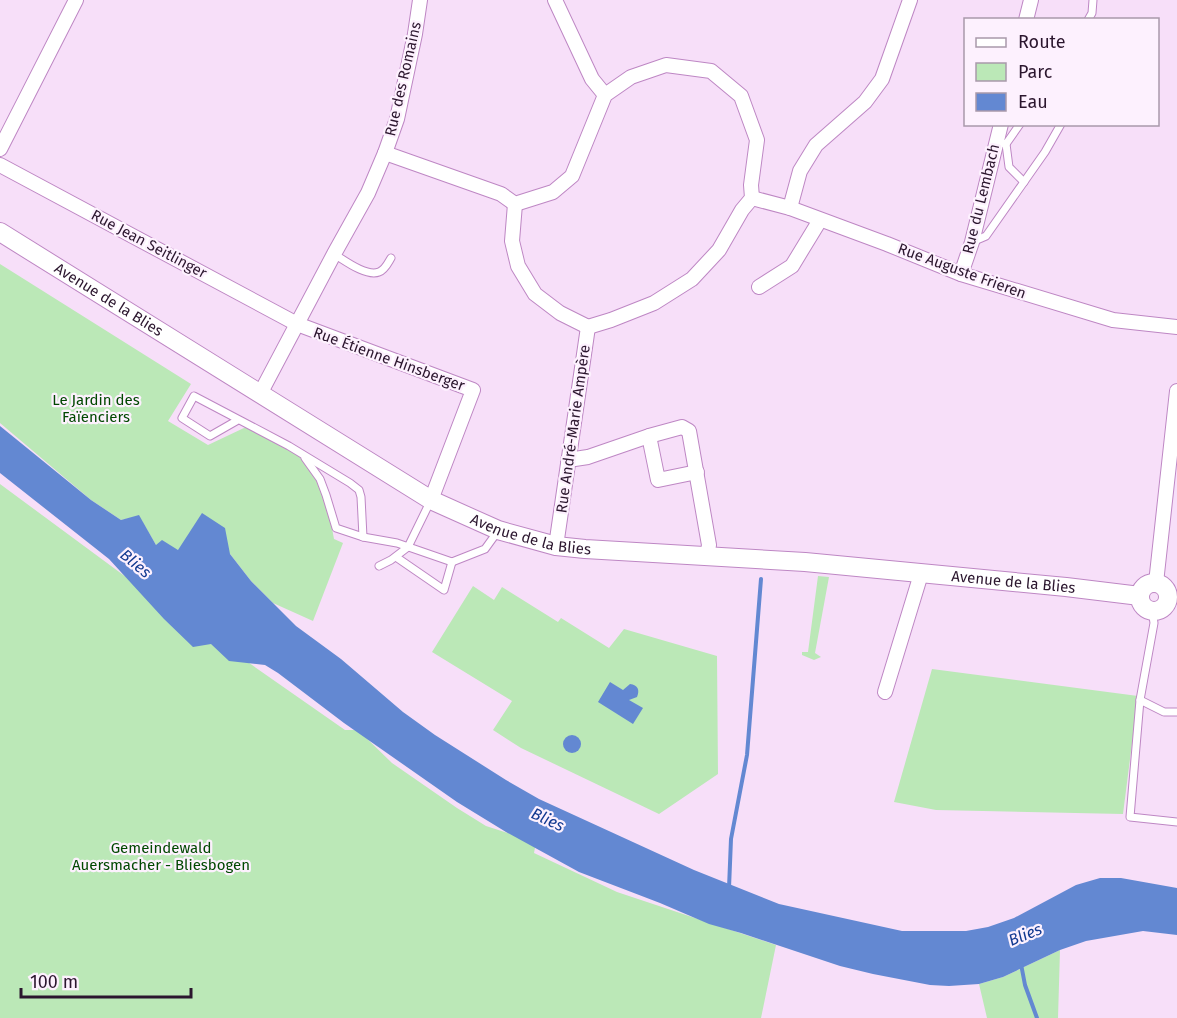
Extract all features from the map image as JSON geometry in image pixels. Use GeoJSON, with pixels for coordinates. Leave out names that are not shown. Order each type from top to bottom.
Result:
{"type":"FeatureCollection","features":[{"type":"Feature","properties":{"kind":"main road","name":"Avenue de la Blies"},"geometry":{"type":"LineString","coordinates":[[0,232],[431,500],[498,530],[556,546],[585,549],[805,562],[1066,586],[1140,596]]}},
{"type":"Feature","properties":{"kind":"main road"},"geometry":{"type":"LineString","coordinates":[[1147,585],[1167,594],[1167,602],[1161,608],[1152,610],[1142,604],[1140,596],[1147,585]]}},
{"type":"Feature","properties":{"kind":"street"},"geometry":{"type":"LineString","coordinates":[[0,149],[76,0]]}},
{"type":"Feature","properties":{"kind":"street","name":"Rue des Romains"},"geometry":{"type":"LineString","coordinates":[[260,394],[368,193],[385,153],[397,119],[420,0]]}},
{"type":"Feature","properties":{"kind":"street"},"geometry":{"type":"LineString","coordinates":[[555,0],[592,79],[605,94]]}},
{"type":"Feature","properties":{"kind":"street"},"geometry":{"type":"LineString","coordinates":[[790,208],[800,171],[816,145],[865,102],[882,79],[910,0]]}},
{"type":"Feature","properties":{"kind":"street"},"geometry":{"type":"LineString","coordinates":[[1026,18],[1031,0]]}},
{"type":"Feature","properties":{"kind":"street"},"geometry":{"type":"LineString","coordinates":[[385,153],[501,194],[515,204],[553,192],[572,176],[605,94],[631,77],[666,65],[711,71],[741,96],[757,140],[751,185],[752,198],[742,210],[720,250],[692,279],[654,303],[588,327]]}},
{"type":"Feature","properties":{"kind":"street","name":"Rue du Lembach"},"geometry":{"type":"LineString","coordinates":[[961,274],[1001,142],[1001,126]]}},
{"type":"Feature","properties":{"kind":"street","name":"Rue Jean Seitlinger"},"geometry":{"type":"LineString","coordinates":[[0,165],[297,324]]}},
{"type":"Feature","properties":{"kind":"street","name":"Rue Auguste Frieren"},"geometry":{"type":"LineString","coordinates":[[752,198],[790,208],[961,274],[1113,320],[1177,327]]}},
{"type":"Feature","properties":{"kind":"street","name":"Rue André-Marie Ampère"},"geometry":{"type":"LineString","coordinates":[[515,204],[512,241],[518,266],[536,294],[560,313],[588,327],[556,546]]}},
{"type":"Feature","properties":{"kind":"street"},"geometry":{"type":"LineString","coordinates":[[759,287],[792,266],[820,220]]}},
{"type":"Feature","properties":{"kind":"street","name":"Rue Étienne Hinsberger"},"geometry":{"type":"LineString","coordinates":[[297,324],[473,390],[431,500]]}},
{"type":"Feature","properties":{"kind":"street"},"geometry":{"type":"LineString","coordinates":[[1167,594],[1177,391]]}},
{"type":"Feature","properties":{"kind":"street"},"geometry":{"type":"LineString","coordinates":[[568,460],[588,457],[682,427],[689,431],[708,545],[707,555]]}},
{"type":"Feature","properties":{"kind":"street"},"geometry":{"type":"LineString","coordinates":[[649,436],[658,480],[697,472]]}},
{"type":"Feature","properties":{"kind":"street"},"geometry":{"type":"LineString","coordinates":[[885,692],[921,574]]}},
{"type":"Feature","properties":{"kind":"lane"},"geometry":{"type":"LineString","coordinates":[[1089,18],[1093,0]]}},
{"type":"Feature","properties":{"kind":"lane"},"geometry":{"type":"LineString","coordinates":[[1018,126],[1001,142],[1009,167],[1024,182]]}},
{"type":"Feature","properties":{"kind":"lane"},"geometry":{"type":"LineString","coordinates":[[972,242],[986,236],[1045,152],[1060,126]]}},
{"type":"Feature","properties":{"kind":"lane"},"geometry":{"type":"LineString","coordinates":[[334,254],[361,270],[371,273],[379,273],[391,258]]}},
{"type":"Feature","properties":{"kind":"lane"},"geometry":{"type":"LineString","coordinates":[[238,420],[210,436],[182,418],[194,396],[289,446],[358,490],[361,496],[363,537]]}},
{"type":"Feature","properties":{"kind":"lane"},"geometry":{"type":"LineString","coordinates":[[302,454],[320,479],[336,528],[363,537],[408,547],[452,562],[485,549],[498,530]]}},
{"type":"Feature","properties":{"kind":"lane"},"geometry":{"type":"LineString","coordinates":[[379,566],[408,547],[431,500]]}},
{"type":"Feature","properties":{"kind":"lane"},"geometry":{"type":"LineString","coordinates":[[396,557],[444,590],[452,562]]}},
{"type":"Feature","properties":{"kind":"lane"},"geometry":{"type":"LineString","coordinates":[[1152,610],[1154,623],[1140,700],[1130,817],[1177,822]]}},
{"type":"Feature","properties":{"kind":"lane"},"geometry":{"type":"LineString","coordinates":[[1140,700],[1164,712],[1177,712]]}},
{"type":"Feature","properties":{"kind":"green space","name":"Le Jardin des Faïenciers"},"geometry":{"type":"Polygon","coordinates":[[[0,264],[191,384],[168,421],[208,445],[246,427],[299,456],[318,481],[334,539],[343,543],[313,621],[273,603],[251,581],[230,554],[178,550],[156,545],[139,516],[121,520],[91,500],[0,423],[0,264]]]}},
{"type":"Feature","properties":{"kind":"green space","name":"Gemeindewald Auersmacher - Bliesbogen"},"geometry":{"type":"Polygon","coordinates":[[[0,484],[126,577],[345,730],[358,730],[392,763],[486,826],[536,842],[534,853],[617,892],[776,945],[761,1018],[0,1018],[0,484]]]}},
{"type":"Feature","properties":{"kind":"green space"},"geometry":{"type":"Polygon","coordinates":[[[818,576],[829,577],[815,653],[821,657],[814,660],[802,655],[802,652],[808,652],[818,576]]]}},
{"type":"Feature","properties":{"kind":"green space"},"geometry":{"type":"Polygon","coordinates":[[[473,586],[494,600],[502,587],[558,622],[561,618],[609,648],[624,629],[717,656],[718,774],[659,814],[521,748],[493,730],[512,701],[432,652],[473,586]]]}},
{"type":"Feature","properties":{"kind":"green space"},"geometry":{"type":"Polygon","coordinates":[[[932,669],[1138,696],[1123,814],[936,810],[894,802],[932,669]]]}},
{"type":"Feature","properties":{"kind":"green space"},"geometry":{"type":"Polygon","coordinates":[[[1060,950],[1058,1018],[987,1018],[979,984],[1003,977],[1060,950]]]}},
{"type":"Feature","properties":{"kind":"water","name":"Blies"},"geometry":{"type":"Polygon","coordinates":[[[0,426],[91,500],[121,520],[139,515],[156,545],[162,540],[178,550],[202,513],[225,528],[230,554],[251,581],[296,626],[341,659],[403,712],[435,735],[539,799],[694,870],[779,904],[902,931],[966,931],[988,927],[1014,918],[1076,885],[1100,878],[1121,878],[1177,888],[1177,935],[1143,931],[1086,941],[1060,950],[1003,977],[979,984],[930,985],[840,966],[709,924],[579,872],[457,802],[265,665],[229,661],[211,644],[193,647],[109,559],[0,473],[0,426]]]}},
{"type":"Feature","properties":{"kind":"water"},"geometry":{"type":"Polygon","coordinates":[[[610,682],[623,690],[630,684],[638,688],[637,697],[629,700],[643,708],[633,724],[598,702],[610,682]]]}},
{"type":"Feature","properties":{"kind":"water"},"geometry":{"type":"Polygon","coordinates":[[[568,735],[576,735],[581,740],[579,751],[568,753],[563,748],[563,740],[568,735]]]}},
{"type":"Feature","properties":{"kind":"waterway"},"geometry":{"type":"LineString","coordinates":[[729,888],[731,839],[747,755],[761,579]]}},
{"type":"Feature","properties":{"kind":"waterway"},"geometry":{"type":"LineString","coordinates":[[1021,964],[1025,985],[1037,1018]]}}]}
